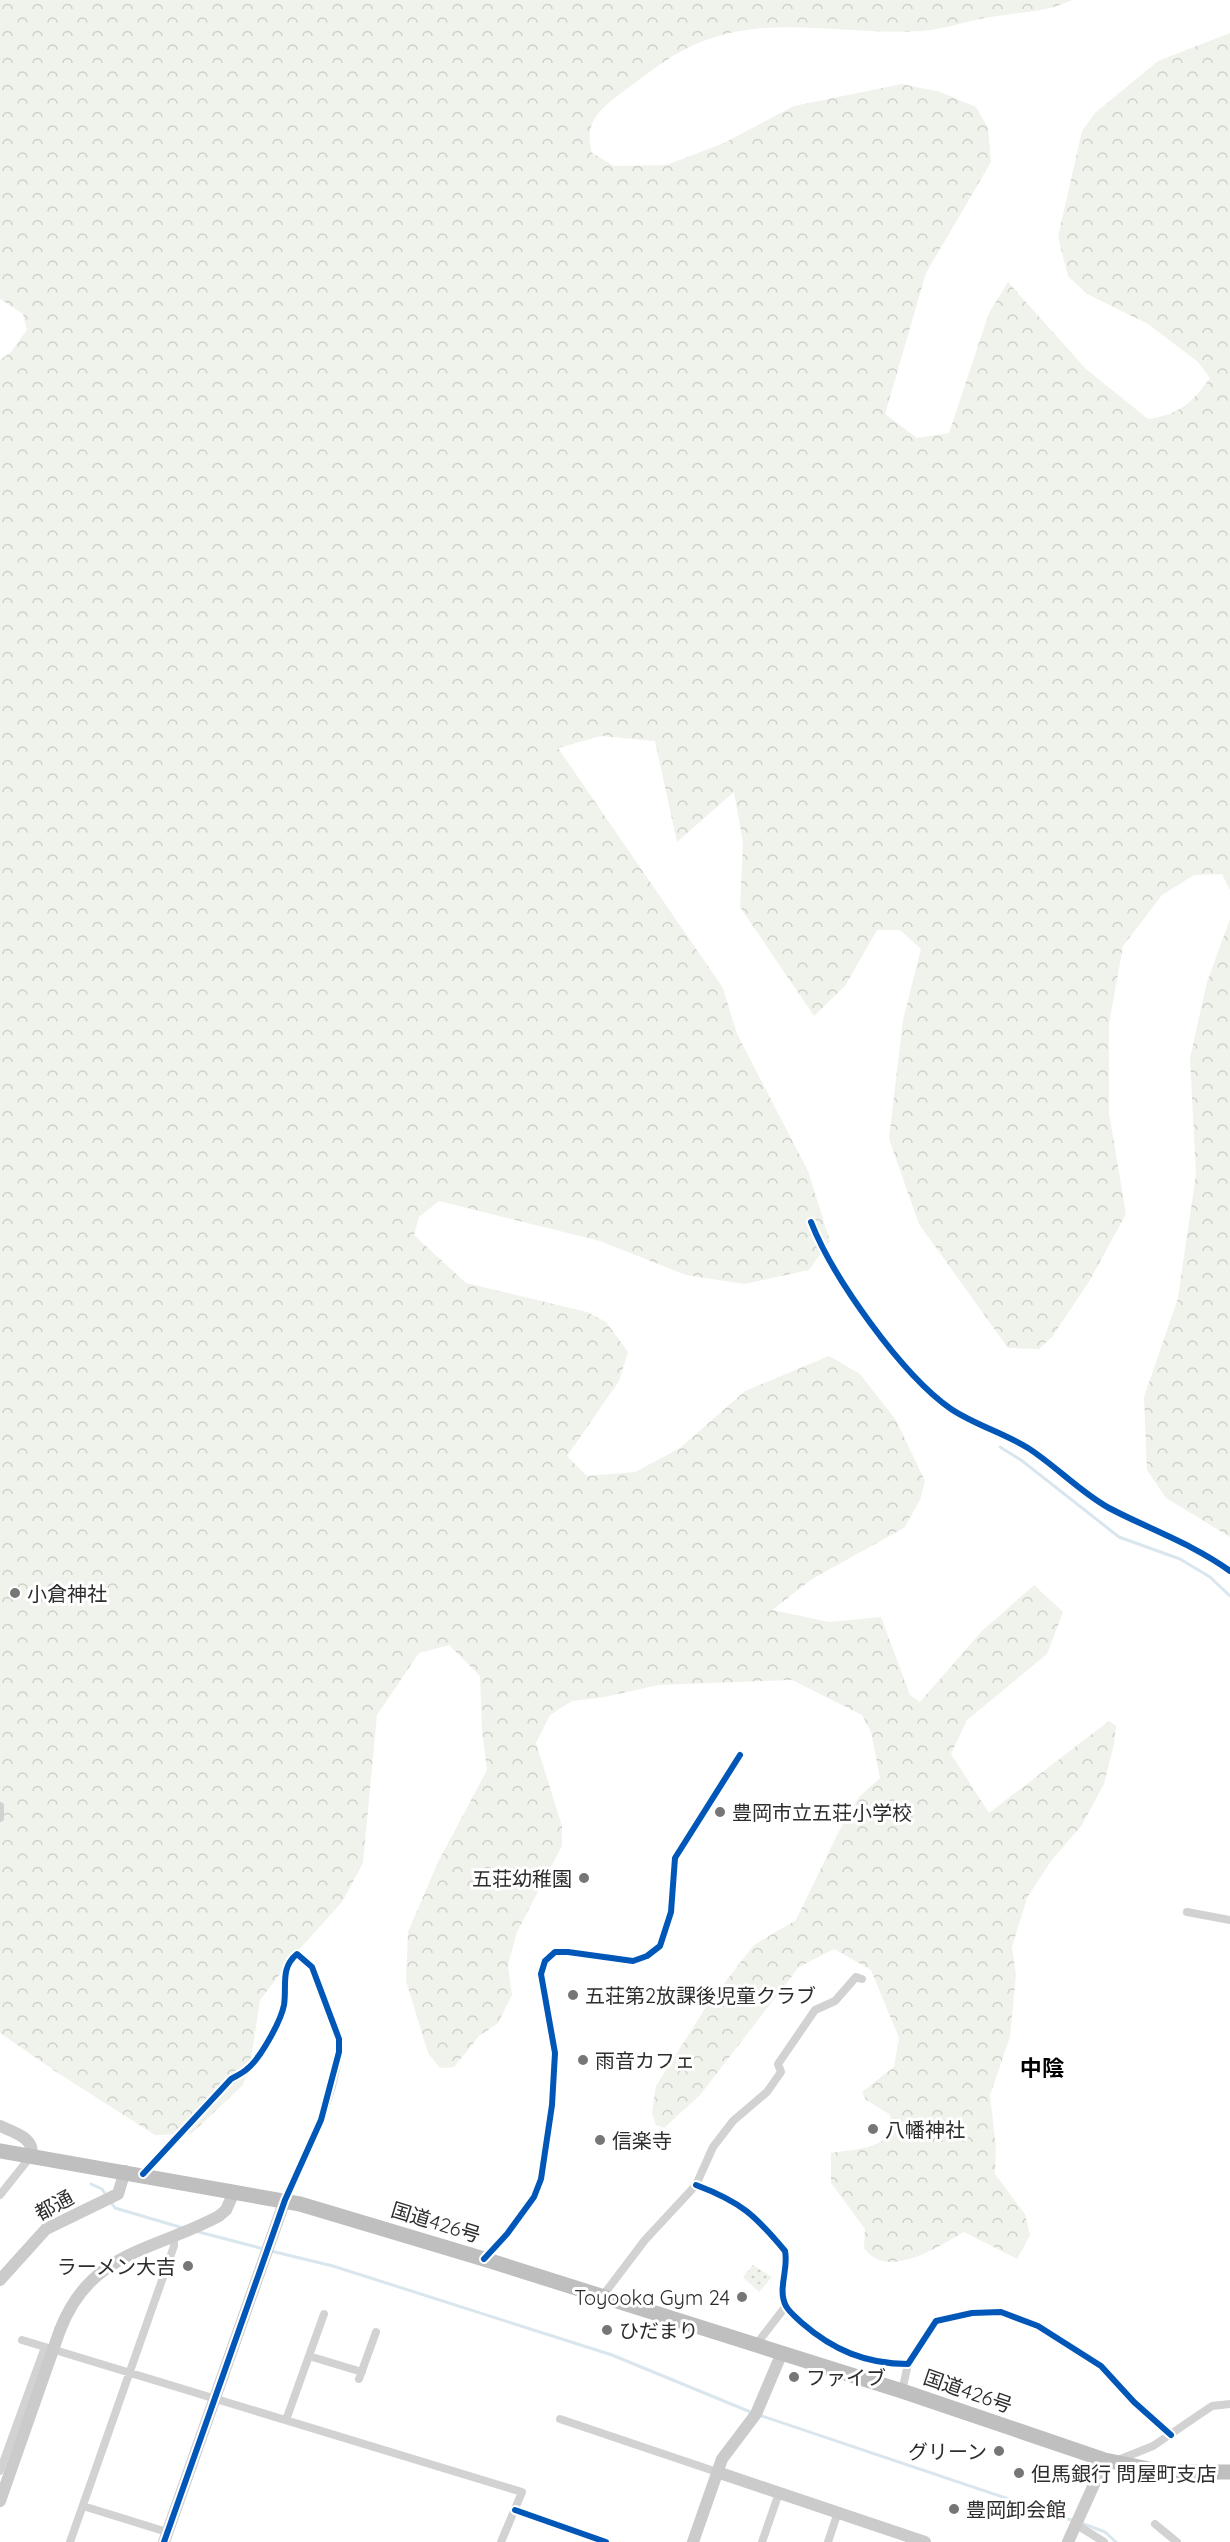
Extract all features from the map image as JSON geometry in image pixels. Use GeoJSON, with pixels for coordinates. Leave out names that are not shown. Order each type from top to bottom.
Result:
{"type":"FeatureCollection","features":[{"type":"Feature","properties":{"kind":"highway","name":"国道426号"},"geometry":{"type":"LineString","coordinates":[[0,2151],[285,2200],[484,2259],[601,2298],[902,2391],[1109,2461],[1164,2472],[1230,2472]]}},
{"type":"Feature","properties":{"kind":"street"},"geometry":{"type":"LineString","coordinates":[[811,1221],[839,1275],[894,1353],[924,1388],[953,1411],[1028,1448],[1108,1507],[1185,1544],[1230,1571]]}},
{"type":"Feature","properties":{"kind":"street"},"geometry":{"type":"LineString","coordinates":[[484,2259],[507,2234],[534,2197],[541,2179],[552,2105],[555,2053],[541,1974],[546,1961],[555,1952],[568,1952],[633,1961],[647,1956],[660,1946],[668,1930],[675,1858],[740,1755]]}},
{"type":"Feature","properties":{"kind":"street"},"geometry":{"type":"LineString","coordinates":[[0,1806],[0,1818]]}},
{"type":"Feature","properties":{"kind":"street"},"geometry":{"type":"LineString","coordinates":[[1186,1912],[1230,1920]]}},
{"type":"Feature","properties":{"kind":"street"},"geometry":{"type":"LineString","coordinates":[[82,2506],[165,2537],[285,2200],[321,2120],[339,2052],[339,2039],[312,1967],[297,1954],[285,1970],[284,2002],[278,2021],[258,2055],[248,2069],[231,2079],[143,2174]]}},
{"type":"Feature","properties":{"kind":"street"},"geometry":{"type":"LineString","coordinates":[[601,2298],[645,2240],[696,2185],[713,2147],[733,2121],[767,2092],[781,2072],[778,2064],[806,2020],[816,2010],[835,2001],[856,1977],[862,1979]]}},
{"type":"Feature","properties":{"kind":"street"},"geometry":{"type":"LineString","coordinates":[[0,2126],[29,2142],[32,2148],[31,2156],[0,2195]]}},
{"type":"Feature","properties":{"kind":"street","name":"都通"},"geometry":{"type":"LineString","coordinates":[[0,2280],[46,2229],[109,2199],[121,2190],[125,2171]]}},
{"type":"Feature","properties":{"kind":"street"},"geometry":{"type":"LineString","coordinates":[[696,2185],[722,2195],[755,2216],[785,2251],[783,2291],[786,2306],[818,2337],[841,2351],[908,2364]]}},
{"type":"Feature","properties":{"kind":"street"},"geometry":{"type":"LineString","coordinates":[[0,2501],[60,2330],[76,2300],[106,2268],[132,2252],[224,2213],[234,2192]]}},
{"type":"Feature","properties":{"kind":"street"},"geometry":{"type":"LineString","coordinates":[[70,2542],[175,2244],[175,2234]]}},
{"type":"Feature","properties":{"kind":"street"},"geometry":{"type":"LineString","coordinates":[[754,2346],[786,2306]]}},
{"type":"Feature","properties":{"kind":"street"},"geometry":{"type":"LineString","coordinates":[[902,2391],[908,2364],[936,2321],[963,2314],[1001,2312],[1038,2326],[1101,2366],[1134,2402],[1171,2435]]}},
{"type":"Feature","properties":{"kind":"street"},"geometry":{"type":"LineString","coordinates":[[286,2420],[324,2314]]}},
{"type":"Feature","properties":{"kind":"street"},"geometry":{"type":"LineString","coordinates":[[309,2356],[360,2376],[376,2332]]}},
{"type":"Feature","properties":{"kind":"street"},"geometry":{"type":"LineString","coordinates":[[22,2340],[522,2492],[501,2542]]}},
{"type":"Feature","properties":{"kind":"street"},"geometry":{"type":"LineString","coordinates":[[0,2471],[45,2347]]}},
{"type":"Feature","properties":{"kind":"street"},"geometry":{"type":"LineString","coordinates":[[693,2542],[726,2451],[756,2414],[782,2355]]}},
{"type":"Feature","properties":{"kind":"street"},"geometry":{"type":"LineString","coordinates":[[1068,2542],[1109,2461],[1146,2450],[1207,2409],[1230,2404]]}},
{"type":"Feature","properties":{"kind":"street"},"geometry":{"type":"LineString","coordinates":[[560,2419],[838,2512],[895,2537],[925,2542]]}},
{"type":"Feature","properties":{"kind":"street"},"geometry":{"type":"LineString","coordinates":[[762,2542],[779,2493]]}},
{"type":"Feature","properties":{"kind":"street"},"geometry":{"type":"LineString","coordinates":[[515,2510],[606,2542]]}},
{"type":"Feature","properties":{"kind":"street"},"geometry":{"type":"LineString","coordinates":[[828,2542],[838,2512]]}},
{"type":"Feature","properties":{"kind":"street"},"geometry":{"type":"LineString","coordinates":[[1155,2524],[1177,2542]]}},
{"type":"Feature","properties":{"kind":"street"},"geometry":{"type":"LineString","coordinates":[[1077,2525],[1104,2542]]}},
{"type":"Feature","properties":{"kind":"green space"},"geometry":{"type":"Polygon","coordinates":[[[0,0],[1072,0],[1044,9],[988,17],[921,31],[788,27],[735,32],[697,44],[664,62],[601,110],[592,125],[590,142],[592,153],[614,166],[666,165],[722,144],[794,106],[902,84],[940,92],[976,107],[988,128],[991,162],[926,273],[885,414],[917,438],[949,433],[989,313],[1008,282],[1086,369],[1148,419],[1168,414],[1184,406],[1210,378],[1198,362],[1148,324],[1087,294],[1068,276],[1058,237],[1082,131],[1095,113],[1158,61],[1230,33],[1230,890],[1222,874],[1194,875],[1162,895],[1123,946],[1109,1024],[1109,1113],[1126,1214],[1090,1280],[1052,1337],[1039,1349],[1008,1348],[919,1224],[889,1139],[903,1020],[921,949],[900,930],[877,930],[845,986],[814,1016],[740,907],[743,843],[734,792],[677,842],[655,741],[601,736],[558,748],[723,988],[737,1034],[808,1171],[830,1241],[809,1270],[745,1284],[686,1275],[600,1241],[439,1201],[419,1217],[414,1235],[466,1283],[587,1312],[606,1322],[628,1352],[619,1381],[567,1456],[587,1476],[635,1472],[680,1448],[745,1391],[829,1356],[860,1374],[896,1420],[925,1481],[920,1500],[904,1528],[812,1579],[772,1610],[829,1622],[881,1617],[910,1695],[920,1702],[982,1631],[1034,1585],[1063,1612],[1047,1654],[967,1720],[951,1754],[989,1813],[1109,1721],[1116,1726],[1104,1784],[1082,1825],[1051,1861],[1027,1898],[1012,1947],[1016,1975],[1010,2037],[990,2095],[996,2148],[995,2174],[1025,2214],[1030,2235],[1017,2259],[964,2232],[927,2252],[899,2261],[886,2262],[874,2257],[864,2248],[865,2229],[831,2183],[831,2153],[875,2145],[889,2136],[894,2129],[889,2114],[866,2100],[862,2092],[894,2067],[899,2038],[871,1970],[834,1949],[799,1967],[700,2095],[664,2128],[656,2125],[652,2113],[656,2086],[708,2004],[754,1945],[796,1920],[839,1831],[859,1797],[880,1778],[871,1732],[862,1715],[792,1680],[658,1685],[605,1697],[572,1701],[550,1715],[536,1743],[562,1826],[562,1846],[517,1932],[508,1965],[512,1995],[498,2023],[479,2036],[454,2067],[440,2068],[428,2053],[406,1981],[408,1932],[438,1862],[487,1770],[482,1731],[480,1676],[449,1645],[419,1653],[377,1715],[363,1863],[342,1902],[296,1953],[260,2000],[251,2059],[243,2085],[191,2134],[155,2135],[0,2033],[0,360],[11,352],[27,330],[23,314],[0,299],[0,0]]]}},
{"type":"Feature","properties":{"kind":"green space"},"geometry":{"type":"Polygon","coordinates":[[[1230,919],[1230,1537],[1166,1498],[1147,1470],[1144,1397],[1178,1298],[1196,1174],[1190,1058],[1207,982],[1230,919]]]}},
{"type":"Feature","properties":{"kind":"green space"},"geometry":{"type":"Polygon","coordinates":[[[753,2265],[772,2277],[759,2292],[743,2277],[753,2265]]]}},
{"type":"Feature","properties":{"kind":"waterway"},"geometry":{"type":"LineString","coordinates":[[1000,1447],[1021,1460],[1119,1537],[1180,1559],[1210,1577],[1230,1596]]}},
{"type":"Feature","properties":{"kind":"waterway"},"geometry":{"type":"LineString","coordinates":[[91,2184],[102,2189],[106,2195]]}},
{"type":"Feature","properties":{"kind":"waterway"},"geometry":{"type":"LineString","coordinates":[[110,2201],[115,2208],[183,2228]]}},
{"type":"Feature","properties":{"kind":"waterway"},"geometry":{"type":"LineString","coordinates":[[195,2231],[264,2249]]}},
{"type":"Feature","properties":{"kind":"waterway"},"geometry":{"type":"LineString","coordinates":[[271,2251],[333,2266],[612,2355],[753,2413]]}},
{"type":"Feature","properties":{"kind":"waterway"},"geometry":{"type":"LineString","coordinates":[[759,2415],[1074,2521]]}},
{"type":"Feature","properties":{"kind":"waterway"},"geometry":{"type":"LineString","coordinates":[[1081,2523],[1105,2532],[1116,2542]]}},
{"type":"Feature","properties":{"kind":"cycle path"},"geometry":{"type":"LineString","coordinates":[[811,1222],[821,1245],[852,1297],[891,1350],[932,1394],[960,1415],[1028,1448],[1109,1508],[1186,1545],[1230,1571]]}},
{"type":"Feature","properties":{"kind":"cycle path"},"geometry":{"type":"LineString","coordinates":[[484,2259],[507,2234],[534,2197],[541,2179],[552,2105],[555,2053],[541,1974],[545,1961],[555,1952],[633,1961],[647,1956],[660,1946],[671,1912],[675,1858],[740,1755]]}},
{"type":"Feature","properties":{"kind":"cycle path"},"geometry":{"type":"LineString","coordinates":[[143,2174],[231,2079],[245,2070],[258,2057],[279,2020],[284,2005],[286,1971],[297,1954],[312,1967],[339,2039],[339,2052],[321,2120],[285,2200],[164,2542]]}},
{"type":"Feature","properties":{"kind":"cycle path"},"geometry":{"type":"LineString","coordinates":[[696,2185],[725,2197],[746,2211],[785,2251],[783,2293],[786,2306],[814,2333],[838,2348],[864,2358],[908,2364],[936,2321],[972,2313],[1001,2312],[1038,2326],[1101,2366],[1134,2402],[1171,2435]]}},
{"type":"Feature","properties":{"kind":"cycle path"},"geometry":{"type":"LineString","coordinates":[[515,2510],[606,2542]]}},
{"type":"Feature","properties":{"kind":"place","name":"小倉神社"},"geometry":{"type":"Point","coordinates":[15,1593]}},
{"type":"Feature","properties":{"kind":"place","name":"豊岡市立五荘小学校"},"geometry":{"type":"Point","coordinates":[720,1812]}},
{"type":"Feature","properties":{"kind":"place","name":"五荘幼稚園"},"geometry":{"type":"Point","coordinates":[584,1878]}},
{"type":"Feature","properties":{"kind":"place","name":"五荘第2放課後児童クラブ"},"geometry":{"type":"Point","coordinates":[573,1995]}},
{"type":"Feature","properties":{"kind":"place","name":"雨音カフェ"},"geometry":{"type":"Point","coordinates":[583,2060]}},
{"type":"Feature","properties":{"kind":"place","name":"八幡神社"},"geometry":{"type":"Point","coordinates":[873,2129]}},
{"type":"Feature","properties":{"kind":"place","name":"信楽寺"},"geometry":{"type":"Point","coordinates":[600,2140]}},
{"type":"Feature","properties":{"kind":"place","name":"ラーメン大吉"},"geometry":{"type":"Point","coordinates":[188,2266]}},
{"type":"Feature","properties":{"kind":"place","name":"Toyooka Gym 24"},"geometry":{"type":"Point","coordinates":[742,2297]}},
{"type":"Feature","properties":{"kind":"place","name":"ひだまり"},"geometry":{"type":"Point","coordinates":[607,2330]}},
{"type":"Feature","properties":{"kind":"place","name":"ファイブ"},"geometry":{"type":"Point","coordinates":[794,2377]}},
{"type":"Feature","properties":{"kind":"place","name":"グリーン"},"geometry":{"type":"Point","coordinates":[999,2451]}},
{"type":"Feature","properties":{"kind":"place","name":"但馬銀行 問屋町支店"},"geometry":{"type":"Point","coordinates":[1019,2473]}},
{"type":"Feature","properties":{"kind":"place","name":"豊岡卸会館"},"geometry":{"type":"Point","coordinates":[954,2509]}},
{"type":"Feature","properties":{"kind":"district","name":"中陰"},"geometry":{"type":"Point","coordinates":[1042,2068]}}]}
